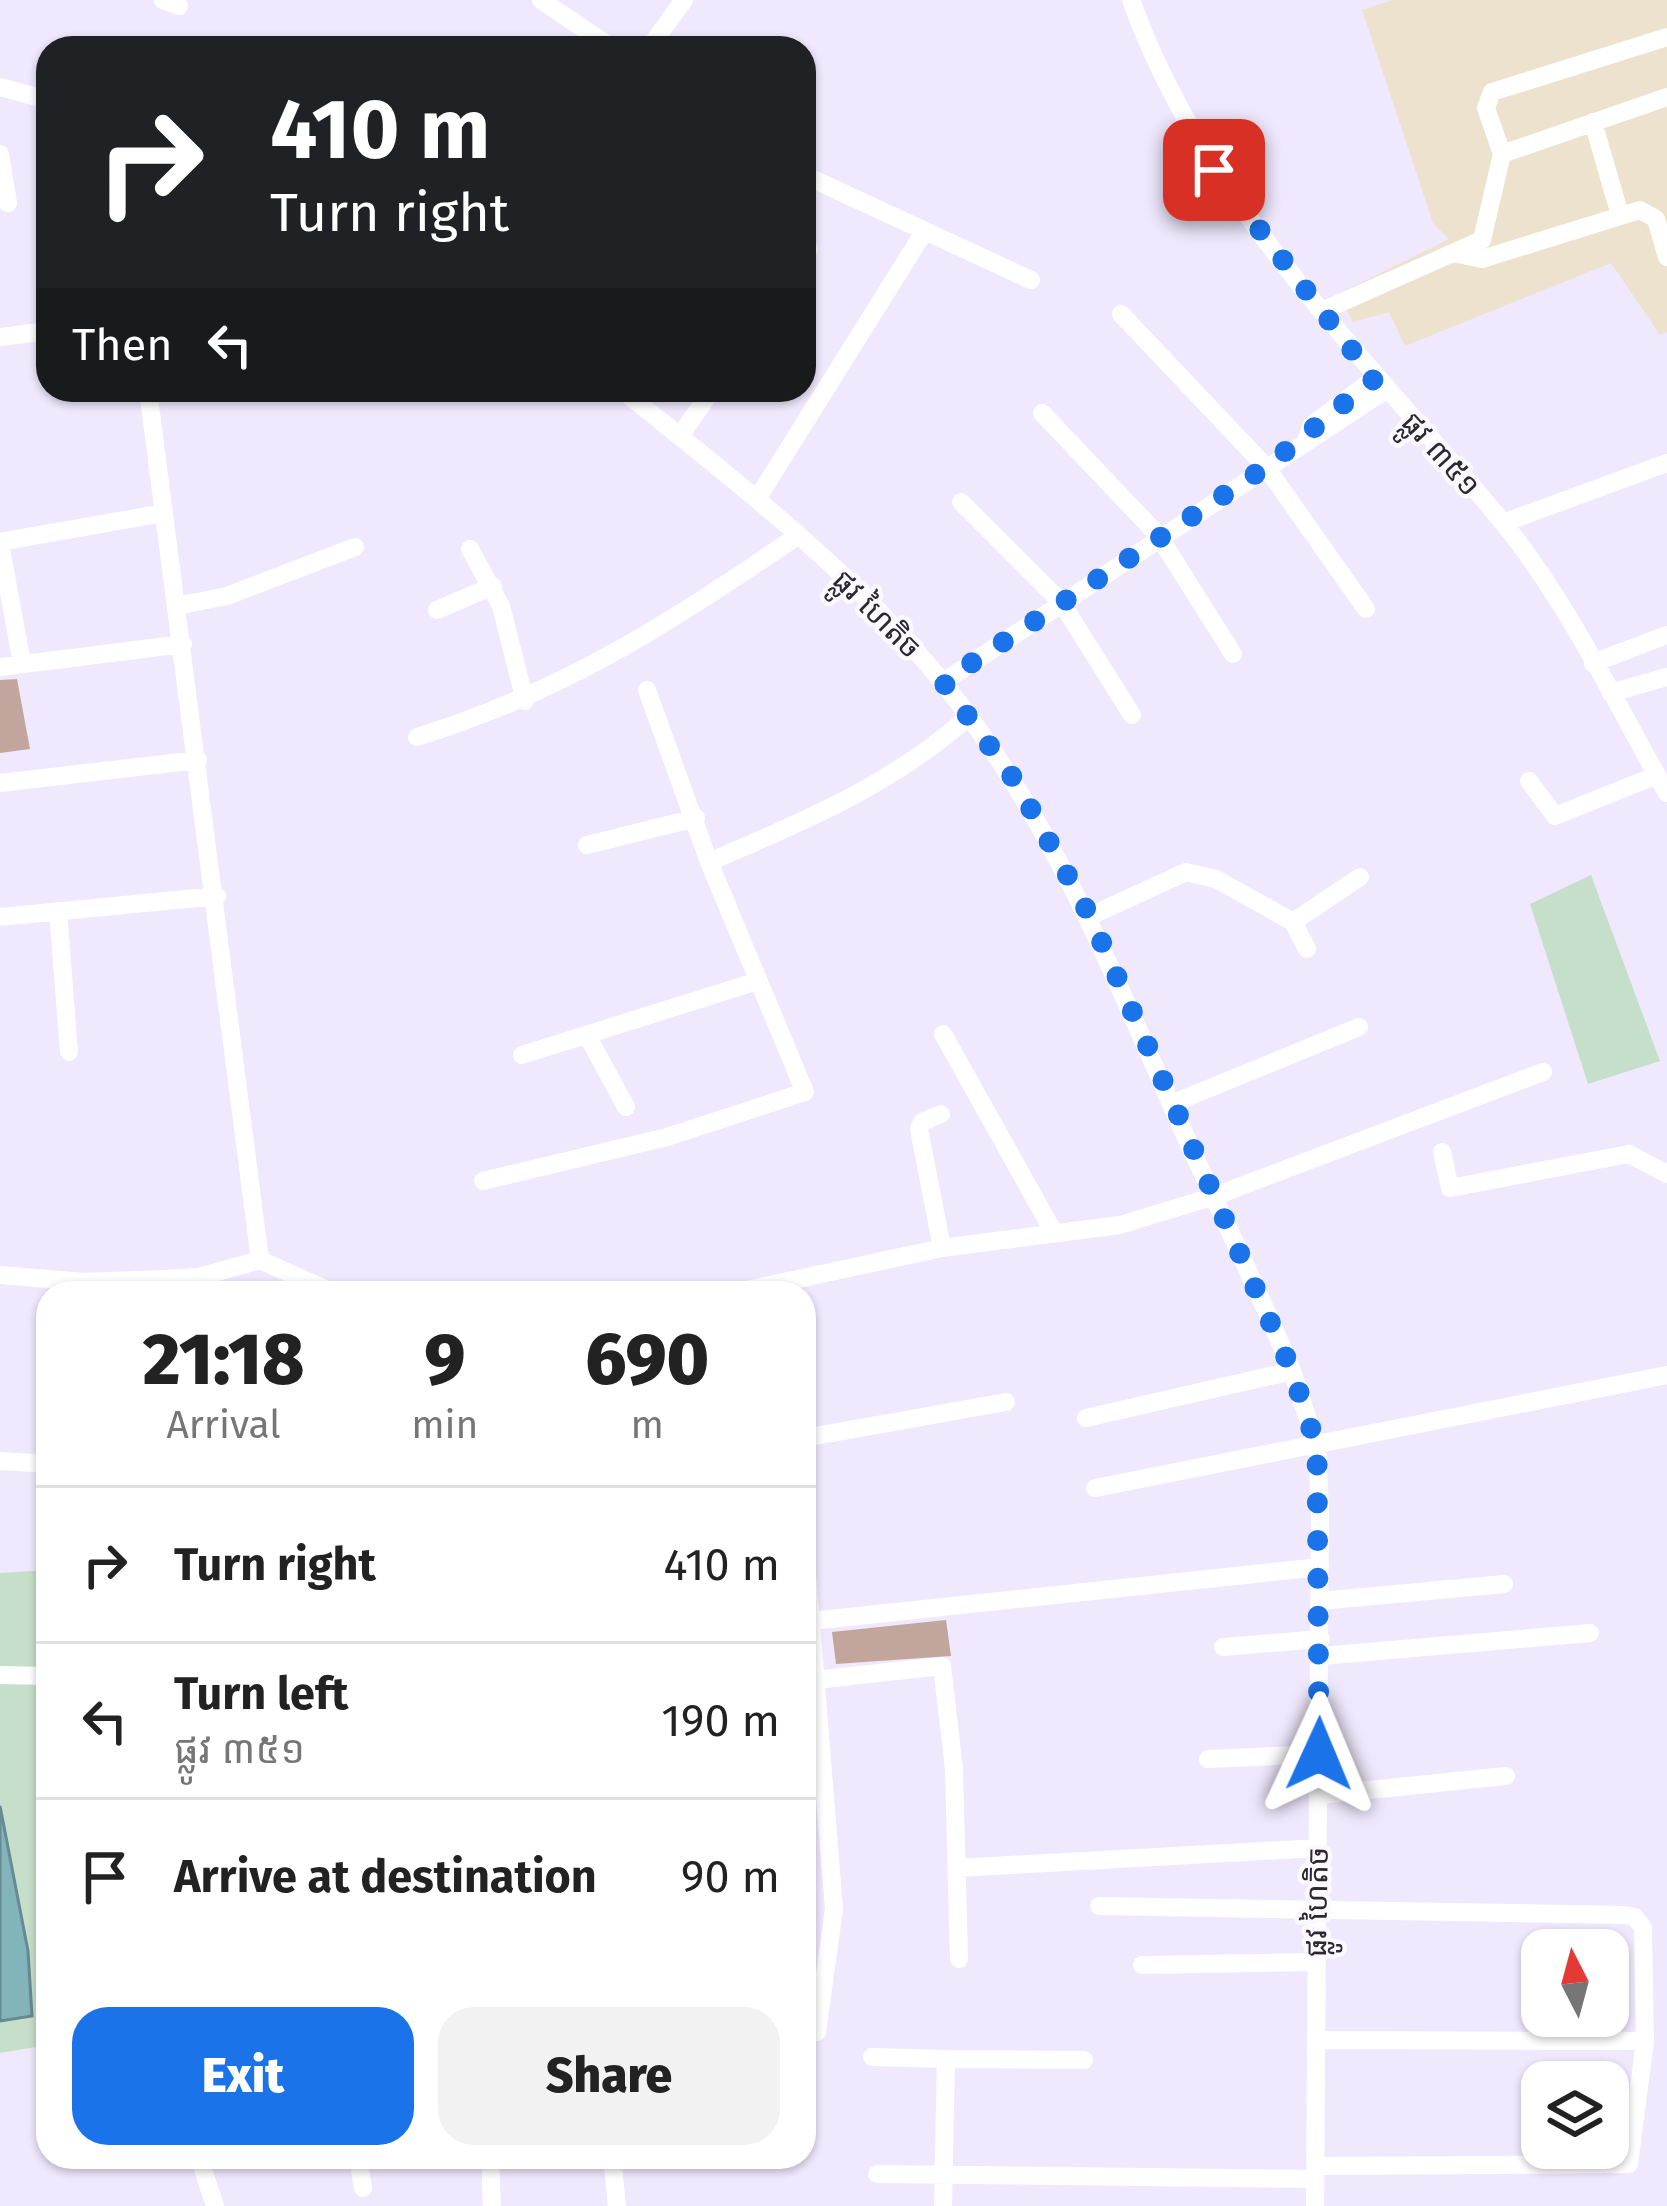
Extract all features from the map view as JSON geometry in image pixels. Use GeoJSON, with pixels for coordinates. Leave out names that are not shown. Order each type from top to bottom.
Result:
{"type":"FeatureCollection","features":[{"type":"Feature","properties":{"kind":"street"},"geometry":{"type":"LineString","coordinates":[[541,0],[594,36]]}},
{"type":"Feature","properties":{"kind":"street"},"geometry":{"type":"LineString","coordinates":[[658,36],[684,0]]}},
{"type":"Feature","properties":{"kind":"street","name":"ផ្លូវ ៣៥១"},"geometry":{"type":"LineString","coordinates":[[1131,0],[1169,94],[1214,170],[1379,385],[1503,523],[1593,663],[1662,784]]}},
{"type":"Feature","properties":{"kind":"street"},"geometry":{"type":"LineString","coordinates":[[1322,311],[1483,240],[1502,154],[1486,108],[1492,92],[1667,37]]}},
{"type":"Feature","properties":{"kind":"street"},"geometry":{"type":"LineString","coordinates":[[0,87],[36,97]]}},
{"type":"Feature","properties":{"kind":"street"},"geometry":{"type":"LineString","coordinates":[[1502,154],[1667,97]]}},
{"type":"Feature","properties":{"kind":"street"},"geometry":{"type":"LineString","coordinates":[[1593,122],[1620,215]]}},
{"type":"Feature","properties":{"kind":"street"},"geometry":{"type":"LineString","coordinates":[[0,154],[8,202]]}},
{"type":"Feature","properties":{"kind":"street"},"geometry":{"type":"LineString","coordinates":[[816,181],[1030,280]]}},
{"type":"Feature","properties":{"kind":"street"},"geometry":{"type":"LineString","coordinates":[[1453,253],[1482,260],[1640,210],[1656,219],[1667,256]]}},
{"type":"Feature","properties":{"kind":"street"},"geometry":{"type":"LineString","coordinates":[[757,499],[924,232]]}},
{"type":"Feature","properties":{"kind":"street"},"geometry":{"type":"LineString","coordinates":[[1121,314],[1266,467],[1366,609]]}},
{"type":"Feature","properties":{"kind":"street"},"geometry":{"type":"LineString","coordinates":[[0,337],[36,332]]}},
{"type":"Feature","properties":{"kind":"street"},"geometry":{"type":"LineString","coordinates":[[943,682],[1266,467],[1307,438],[1312,425],[1379,385]]}},
{"type":"Feature","properties":{"kind":"street"},"geometry":{"type":"LineString","coordinates":[[150,402],[217,896],[260,1260]]}},
{"type":"Feature","properties":{"kind":"street","name":"ផ្លូវ ហៃតិច"},"geometry":{"type":"LineString","coordinates":[[637,402],[757,499],[877,609],[943,682],[1016,782],[1090,916],[1292,1371],[1317,1447],[1321,1648],[1315,2206]]}},
{"type":"Feature","properties":{"kind":"street"},"geometry":{"type":"LineString","coordinates":[[680,436],[704,402]]}},
{"type":"Feature","properties":{"kind":"street"},"geometry":{"type":"LineString","coordinates":[[1042,413],[1158,535],[1232,654]]}},
{"type":"Feature","properties":{"kind":"street"},"geometry":{"type":"LineString","coordinates":[[1503,523],[1667,463]]}},
{"type":"Feature","properties":{"kind":"street"},"geometry":{"type":"LineString","coordinates":[[961,502],[1060,602],[1132,715]]}},
{"type":"Feature","properties":{"kind":"street"},"geometry":{"type":"LineString","coordinates":[[22,663],[0,543],[164,513]]}},
{"type":"Feature","properties":{"kind":"street"},"geometry":{"type":"LineString","coordinates":[[417,737],[525,701],[638,643],[797,536]]}},
{"type":"Feature","properties":{"kind":"street"},"geometry":{"type":"LineString","coordinates":[[178,606],[227,596],[355,547]]}},
{"type":"Feature","properties":{"kind":"street"},"geometry":{"type":"LineString","coordinates":[[470,549],[493,586],[525,701]]}},
{"type":"Feature","properties":{"kind":"street"},"geometry":{"type":"LineString","coordinates":[[437,610],[493,586]]}},
{"type":"Feature","properties":{"kind":"street"},"geometry":{"type":"LineString","coordinates":[[1593,663],[1667,635]]}},
{"type":"Feature","properties":{"kind":"street"},"geometry":{"type":"LineString","coordinates":[[0,667],[183,644]]}},
{"type":"Feature","properties":{"kind":"street"},"geometry":{"type":"LineString","coordinates":[[1611,693],[1667,677]]}},
{"type":"Feature","properties":{"kind":"street"},"geometry":{"type":"LineString","coordinates":[[483,1181],[667,1137],[805,1092],[709,862],[647,690]]}},
{"type":"Feature","properties":{"kind":"street"},"geometry":{"type":"LineString","coordinates":[[709,862],[855,797],[968,717]]}},
{"type":"Feature","properties":{"kind":"street"},"geometry":{"type":"LineString","coordinates":[[0,783],[198,760]]}},
{"type":"Feature","properties":{"kind":"street"},"geometry":{"type":"LineString","coordinates":[[1529,781],[1555,817],[1662,784]]}},
{"type":"Feature","properties":{"kind":"street"},"geometry":{"type":"LineString","coordinates":[[587,845],[696,818]]}},
{"type":"Feature","properties":{"kind":"street"},"geometry":{"type":"LineString","coordinates":[[1090,916],[1186,872],[1216,879],[1293,922],[1307,949]]}},
{"type":"Feature","properties":{"kind":"street"},"geometry":{"type":"LineString","coordinates":[[1293,922],[1360,877]]}},
{"type":"Feature","properties":{"kind":"street"},"geometry":{"type":"LineString","coordinates":[[0,917],[217,896]]}},
{"type":"Feature","properties":{"kind":"street"},"geometry":{"type":"LineString","coordinates":[[58,911],[69,1052]]}},
{"type":"Feature","properties":{"kind":"street"},"geometry":{"type":"LineString","coordinates":[[522,1055],[758,981]]}},
{"type":"Feature","properties":{"kind":"street"},"geometry":{"type":"LineString","coordinates":[[1171,1103],[1359,1028]]}},
{"type":"Feature","properties":{"kind":"street"},"geometry":{"type":"LineString","coordinates":[[944,1034],[1053,1231]]}},
{"type":"Feature","properties":{"kind":"street"},"geometry":{"type":"LineString","coordinates":[[587,1035],[626,1107]]}},
{"type":"Feature","properties":{"kind":"street"},"geometry":{"type":"LineString","coordinates":[[791,1281],[941,1248],[1120,1225],[1216,1196],[1544,1072]]}},
{"type":"Feature","properties":{"kind":"street"},"geometry":{"type":"LineString","coordinates":[[941,1114],[922,1122],[919,1129],[941,1248]]}},
{"type":"Feature","properties":{"kind":"street"},"geometry":{"type":"LineString","coordinates":[[1442,1152],[1450,1188],[1629,1154],[1667,1174]]}},
{"type":"Feature","properties":{"kind":"street"},"geometry":{"type":"LineString","coordinates":[[210,1281],[260,1260],[307,1281]]}},
{"type":"Feature","properties":{"kind":"street"},"geometry":{"type":"LineString","coordinates":[[0,1275],[42,1281]]}},
{"type":"Feature","properties":{"kind":"street"},"geometry":{"type":"LineString","coordinates":[[1086,1418],[1292,1371]]}},
{"type":"Feature","properties":{"kind":"street"},"geometry":{"type":"LineString","coordinates":[[1095,1488],[1667,1375]]}},
{"type":"Feature","properties":{"kind":"street"},"geometry":{"type":"LineString","coordinates":[[816,1436],[1006,1402]]}},
{"type":"Feature","properties":{"kind":"street"},"geometry":{"type":"LineString","coordinates":[[0,1461],[36,1463]]}},
{"type":"Feature","properties":{"kind":"street"},"geometry":{"type":"LineString","coordinates":[[816,1620],[1320,1567]]}},
{"type":"Feature","properties":{"kind":"street"},"geometry":{"type":"LineString","coordinates":[[1320,1601],[1504,1584]]}},
{"type":"Feature","properties":{"kind":"street"},"geometry":{"type":"LineString","coordinates":[[1223,1647],[1321,1648],[1589,1633]]}},
{"type":"Feature","properties":{"kind":"street"},"geometry":{"type":"LineString","coordinates":[[816,1680],[942,1666],[959,1959]]}},
{"type":"Feature","properties":{"kind":"street"},"geometry":{"type":"LineString","coordinates":[[0,1675],[36,1676]]}},
{"type":"Feature","properties":{"kind":"street"},"geometry":{"type":"LineString","coordinates":[[816,1692],[834,1909],[817,2032]]}},
{"type":"Feature","properties":{"kind":"street"},"geometry":{"type":"LineString","coordinates":[[1208,1759],[1319,1754]]}},
{"type":"Feature","properties":{"kind":"street"},"geometry":{"type":"LineString","coordinates":[[1320,1795],[1506,1776]]}},
{"type":"Feature","properties":{"kind":"street"},"geometry":{"type":"LineString","coordinates":[[957,1868],[1318,1849]]}},
{"type":"Feature","properties":{"kind":"street"},"geometry":{"type":"LineString","coordinates":[[877,2174],[1623,2167],[1634,2154],[1645,2041],[1643,1928],[1635,1917],[1100,1906]]}},
{"type":"Feature","properties":{"kind":"street"},"geometry":{"type":"LineString","coordinates":[[1142,1965],[1316,1962]]}},
{"type":"Feature","properties":{"kind":"street"},"geometry":{"type":"LineString","coordinates":[[1316,2040],[1645,2041]]}},
{"type":"Feature","properties":{"kind":"street"},"geometry":{"type":"LineString","coordinates":[[872,2056],[1084,2060]]}},
{"type":"Feature","properties":{"kind":"street"},"geometry":{"type":"LineString","coordinates":[[943,2206],[946,2059]]}},
{"type":"Feature","properties":{"kind":"street"},"geometry":{"type":"LineString","coordinates":[[203,2169],[215,2206]]}},
{"type":"Feature","properties":{"kind":"street"},"geometry":{"type":"LineString","coordinates":[[360,2169],[363,2188]]}},
{"type":"Feature","properties":{"kind":"street"},"geometry":{"type":"LineString","coordinates":[[490,2169],[492,2206]]}},
{"type":"Feature","properties":{"kind":"street"},"geometry":{"type":"LineString","coordinates":[[613,2169],[617,2206]]}},
{"type":"Feature","properties":{"kind":"shaded area"},"geometry":{"type":"Polygon","coordinates":[[[1393,0],[1667,0],[1667,332],[1660,335],[1611,263],[1405,346],[1389,312],[1353,322],[1338,294],[1449,239],[1433,223],[1362,10],[1393,0]]]}},
{"type":"Feature","properties":{"kind":"shaded area"},"geometry":{"type":"Polygon","coordinates":[[[1591,875],[1660,1061],[1588,1084],[1530,904],[1591,875]]]}},
{"type":"Feature","properties":{"kind":"shaded area"},"geometry":{"type":"Polygon","coordinates":[[[36,1571],[36,2047],[0,2053],[0,1573],[36,1571]]]}},
{"type":"Feature","properties":{"kind":"shaded area"},"geometry":{"type":"Polygon","coordinates":[[[0,1806],[28,1951],[32,2016],[0,2021],[0,1806]]]}},
{"type":"Feature","properties":{"kind":"building"},"geometry":{"type":"Polygon","coordinates":[[[17,679],[30,749],[0,753],[0,680],[17,679]]]}},
{"type":"Feature","properties":{"kind":"building"},"geometry":{"type":"Polygon","coordinates":[[[946,1620],[951,1656],[836,1664],[832,1632],[946,1620]]]}},
{"type":"Feature","properties":{"kind":"route"},"geometry":{"type":"LineString","coordinates":[[1214,170],[1374,379],[1266,467],[943,682],[1016,782],[1090,916],[1292,1371],[1317,1447],[1319,1754]]}}]}
